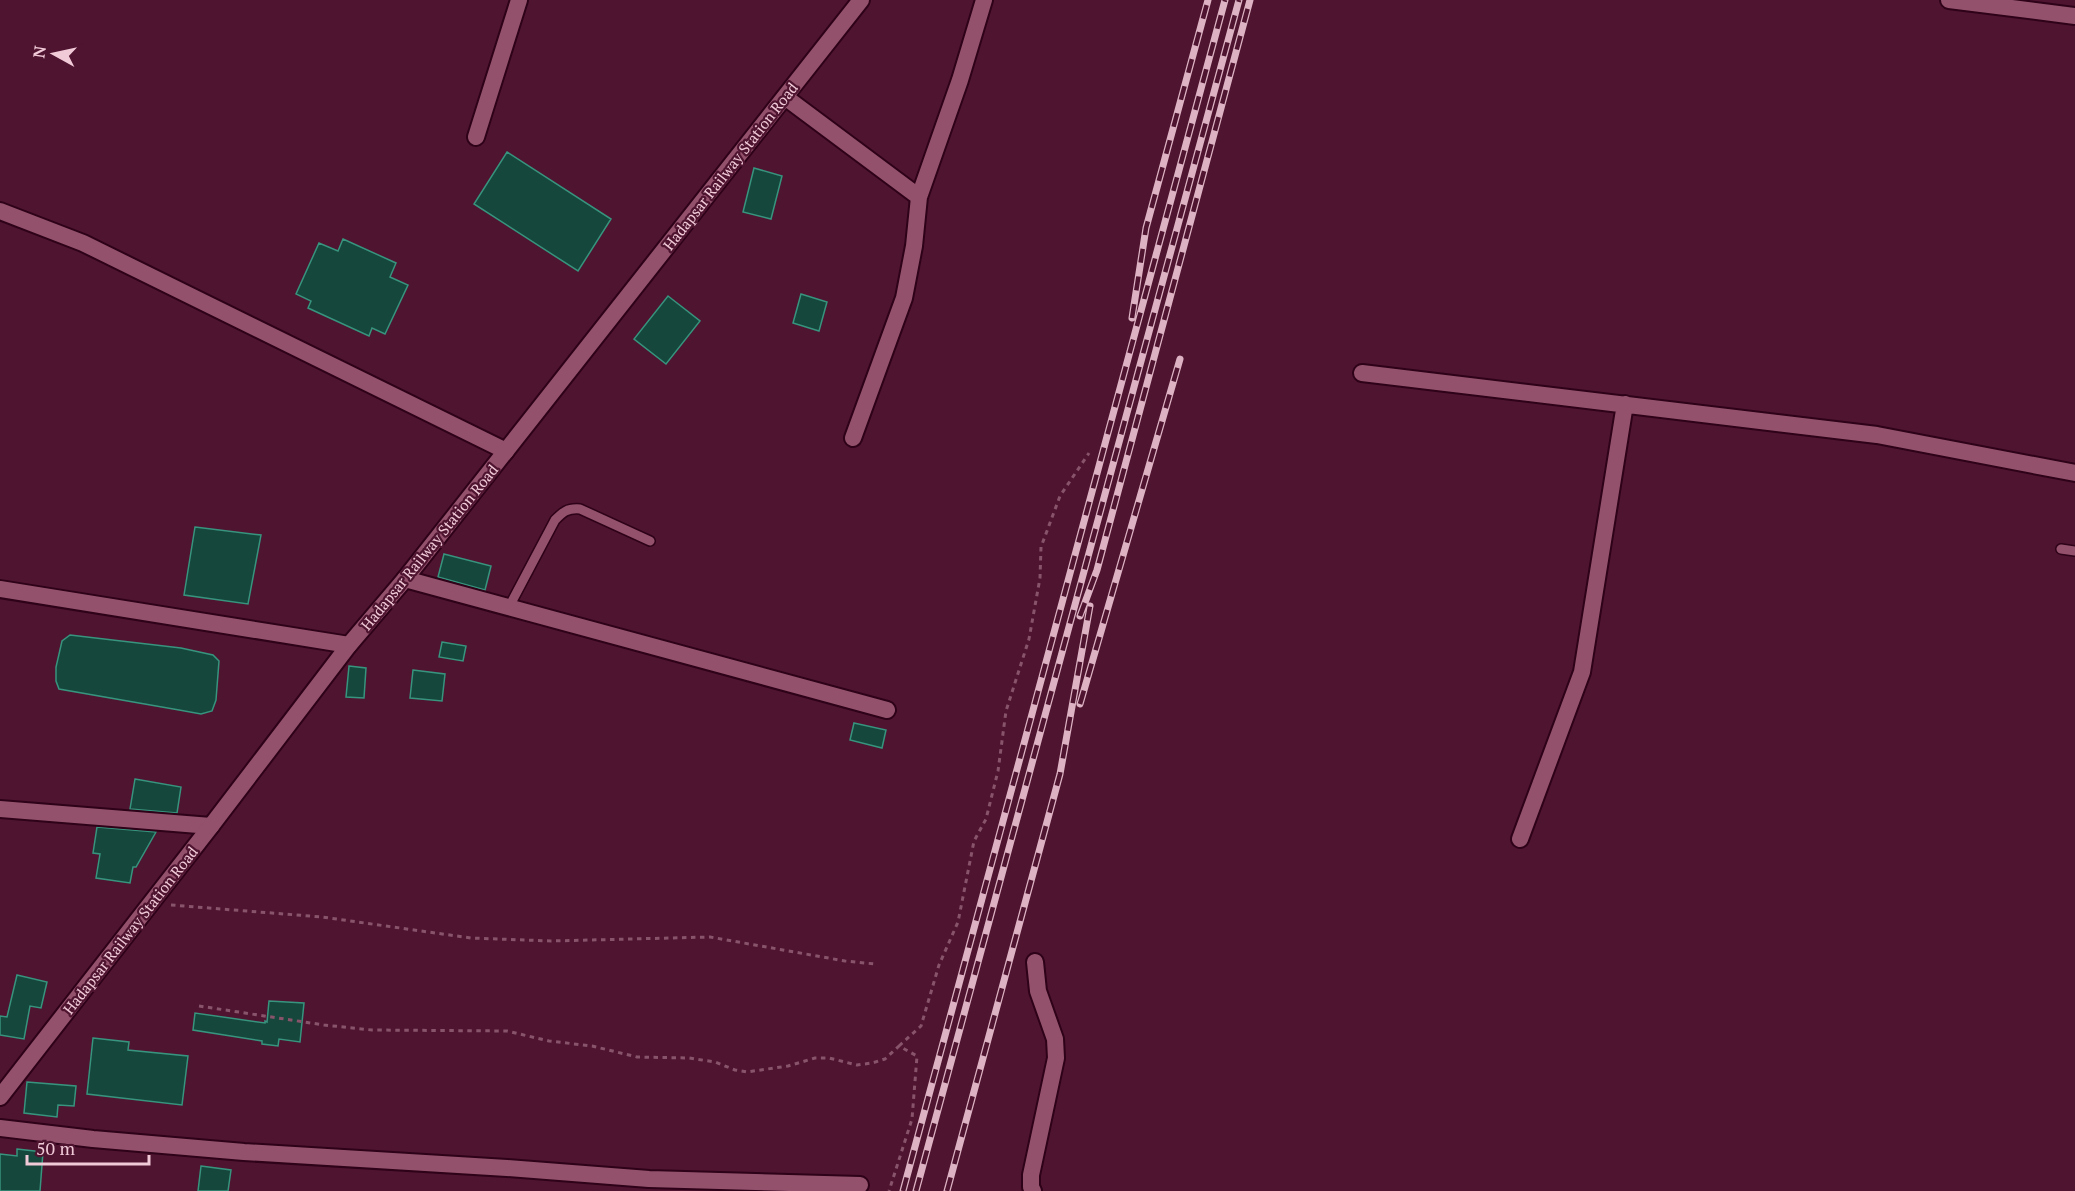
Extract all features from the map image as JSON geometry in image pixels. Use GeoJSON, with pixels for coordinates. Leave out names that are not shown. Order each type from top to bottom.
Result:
{"type":"FeatureCollection","features":[{"type":"Feature","properties":{"kind":"street"},"geometry":{"type":"LineString","coordinates":[[476,137],[519,0]]}},
{"type":"Feature","properties":{"kind":"street","name":"Hadapsar Railway Station Road"},"geometry":{"type":"LineString","coordinates":[[0,1097],[349,645],[405,579],[861,0]]}},
{"type":"Feature","properties":{"kind":"street"},"geometry":{"type":"LineString","coordinates":[[853,438],[904,298],[914,246],[919,197],[960,80],[984,0]]}},
{"type":"Feature","properties":{"kind":"street"},"geometry":{"type":"LineString","coordinates":[[1949,0],[2075,16]]}},
{"type":"Feature","properties":{"kind":"street"},"geometry":{"type":"LineString","coordinates":[[784,97],[919,197]]}},
{"type":"Feature","properties":{"kind":"street"},"geometry":{"type":"LineString","coordinates":[[0,211],[83,243],[506,451]]}},
{"type":"Feature","properties":{"kind":"street"},"geometry":{"type":"LineString","coordinates":[[1362,373],[1877,435],[2075,473]]}},
{"type":"Feature","properties":{"kind":"street"},"geometry":{"type":"LineString","coordinates":[[1520,839],[1582,672],[1624,404]]}},
{"type":"Feature","properties":{"kind":"street"},"geometry":{"type":"LineString","coordinates":[[405,579],[886,710]]}},
{"type":"Feature","properties":{"kind":"street"},"geometry":{"type":"LineString","coordinates":[[0,589],[349,645]]}},
{"type":"Feature","properties":{"kind":"street"},"geometry":{"type":"LineString","coordinates":[[0,809],[211,826]]}},
{"type":"Feature","properties":{"kind":"street"},"geometry":{"type":"LineString","coordinates":[[1032,1191],[1031,1175],[1056,1058],[1055,1039],[1038,991],[1035,962]]}},
{"type":"Feature","properties":{"kind":"street"},"geometry":{"type":"LineString","coordinates":[[0,1128],[244,1152],[649,1179],[860,1185]]}},
{"type":"Feature","properties":{"kind":"lane"},"geometry":{"type":"LineString","coordinates":[[509,608],[555,520],[564,511],[580,508],[650,541]]}},
{"type":"Feature","properties":{"kind":"lane"},"geometry":{"type":"LineString","coordinates":[[2061,549],[2075,551]]}},
{"type":"Feature","properties":{"kind":"path"},"geometry":{"type":"LineString","coordinates":[[199,1006],[304,1023],[372,1030],[507,1031],[637,1057],[689,1058],[716,1062],[747,1072],[788,1066],[815,1058],[857,1065],[872,1064],[885,1059],[921,1026],[939,965],[958,922],[974,841],[986,819],[998,771],[1006,711],[1029,639],[1040,578],[1041,547],[1060,496],[1089,453]]}},
{"type":"Feature","properties":{"kind":"path"},"geometry":{"type":"LineString","coordinates":[[151,904],[322,917],[471,938],[551,941],[710,937],[845,961],[875,964]]}},
{"type":"Feature","properties":{"kind":"path"},"geometry":{"type":"LineString","coordinates":[[889,1191],[912,1119],[917,1056],[899,1046]]}},
{"type":"Feature","properties":{"kind":"building"},"geometry":{"type":"Polygon","coordinates":[[[507,152],[611,219],[578,271],[474,204],[507,152]]]}},
{"type":"Feature","properties":{"kind":"building"},"geometry":{"type":"Polygon","coordinates":[[[754,168],[782,176],[771,219],[743,212],[754,168]]]}},
{"type":"Feature","properties":{"kind":"building"},"geometry":{"type":"Polygon","coordinates":[[[343,239],[396,263],[390,277],[408,285],[385,334],[372,328],[369,336],[308,308],[311,301],[296,294],[319,243],[338,251],[343,239]]]}},
{"type":"Feature","properties":{"kind":"building"},"geometry":{"type":"Polygon","coordinates":[[[801,294],[827,302],[819,331],[793,323],[801,294]]]}},
{"type":"Feature","properties":{"kind":"building"},"geometry":{"type":"Polygon","coordinates":[[[668,296],[700,321],[666,364],[634,339],[668,296]]]}},
{"type":"Feature","properties":{"kind":"building"},"geometry":{"type":"Polygon","coordinates":[[[195,527],[261,535],[248,604],[184,595],[195,527]]]}},
{"type":"Feature","properties":{"kind":"building"},"geometry":{"type":"Polygon","coordinates":[[[444,554],[491,566],[485,590],[438,577],[444,554]]]}},
{"type":"Feature","properties":{"kind":"building"},"geometry":{"type":"Polygon","coordinates":[[[70,635],[181,648],[213,655],[219,661],[216,700],[212,711],[201,714],[59,689],[56,681],[56,667],[62,641],[70,635]]]}},
{"type":"Feature","properties":{"kind":"building"},"geometry":{"type":"Polygon","coordinates":[[[442,642],[466,646],[463,661],[439,657],[442,642]]]}},
{"type":"Feature","properties":{"kind":"building"},"geometry":{"type":"Polygon","coordinates":[[[349,666],[366,668],[364,698],[346,697],[349,666]]]}},
{"type":"Feature","properties":{"kind":"building"},"geometry":{"type":"Polygon","coordinates":[[[413,670],[445,674],[442,701],[410,698],[413,670]]]}},
{"type":"Feature","properties":{"kind":"building"},"geometry":{"type":"Polygon","coordinates":[[[854,723],[886,730],[882,748],[850,740],[854,723]]]}},
{"type":"Feature","properties":{"kind":"building"},"geometry":{"type":"Polygon","coordinates":[[[135,779],[181,787],[177,813],[130,809],[135,779]]]}},
{"type":"Feature","properties":{"kind":"building"},"geometry":{"type":"Polygon","coordinates":[[[97,827],[156,832],[136,867],[133,867],[130,883],[96,878],[100,854],[93,853],[97,827]]]}},
{"type":"Feature","properties":{"kind":"building"},"geometry":{"type":"Polygon","coordinates":[[[17,975],[47,982],[41,1008],[30,1006],[24,1039],[0,1035],[0,1016],[7,1017],[17,975]]]}},
{"type":"Feature","properties":{"kind":"building"},"geometry":{"type":"Polygon","coordinates":[[[269,1001],[304,1003],[300,1042],[279,1039],[278,1046],[262,1044],[262,1041],[193,1030],[195,1013],[265,1023],[269,1001]]]}},
{"type":"Feature","properties":{"kind":"building"},"geometry":{"type":"Polygon","coordinates":[[[93,1038],[129,1042],[128,1050],[188,1056],[182,1105],[87,1094],[93,1038]]]}},
{"type":"Feature","properties":{"kind":"building"},"geometry":{"type":"Polygon","coordinates":[[[27,1082],[76,1086],[74,1106],[58,1105],[57,1117],[24,1113],[27,1082]]]}},
{"type":"Feature","properties":{"kind":"building"},"geometry":{"type":"Polygon","coordinates":[[[17,1149],[43,1152],[40,1191],[0,1191],[0,1154],[17,1156],[17,1149]]]}},
{"type":"Feature","properties":{"kind":"building"},"geometry":{"type":"Polygon","coordinates":[[[201,1166],[231,1170],[228,1191],[198,1191],[201,1166]]]}},
{"type":"Feature","properties":{"kind":"railway"},"geometry":{"type":"LineString","coordinates":[[1132,318],[1146,228],[1208,0]]}},
{"type":"Feature","properties":{"kind":"railway"},"geometry":{"type":"LineString","coordinates":[[903,1191],[1225,0]]}},
{"type":"Feature","properties":{"kind":"railway"},"geometry":{"type":"LineString","coordinates":[[916,1191],[1239,0]]}},
{"type":"Feature","properties":{"kind":"railway"},"geometry":{"type":"LineString","coordinates":[[1080,616],[1097,570],[1250,0]]}},
{"type":"Feature","properties":{"kind":"railway"},"geometry":{"type":"LineString","coordinates":[[1080,704],[1180,359]]}},
{"type":"Feature","properties":{"kind":"railway"},"geometry":{"type":"LineString","coordinates":[[947,1191],[1060,774],[1090,606]]}}]}
